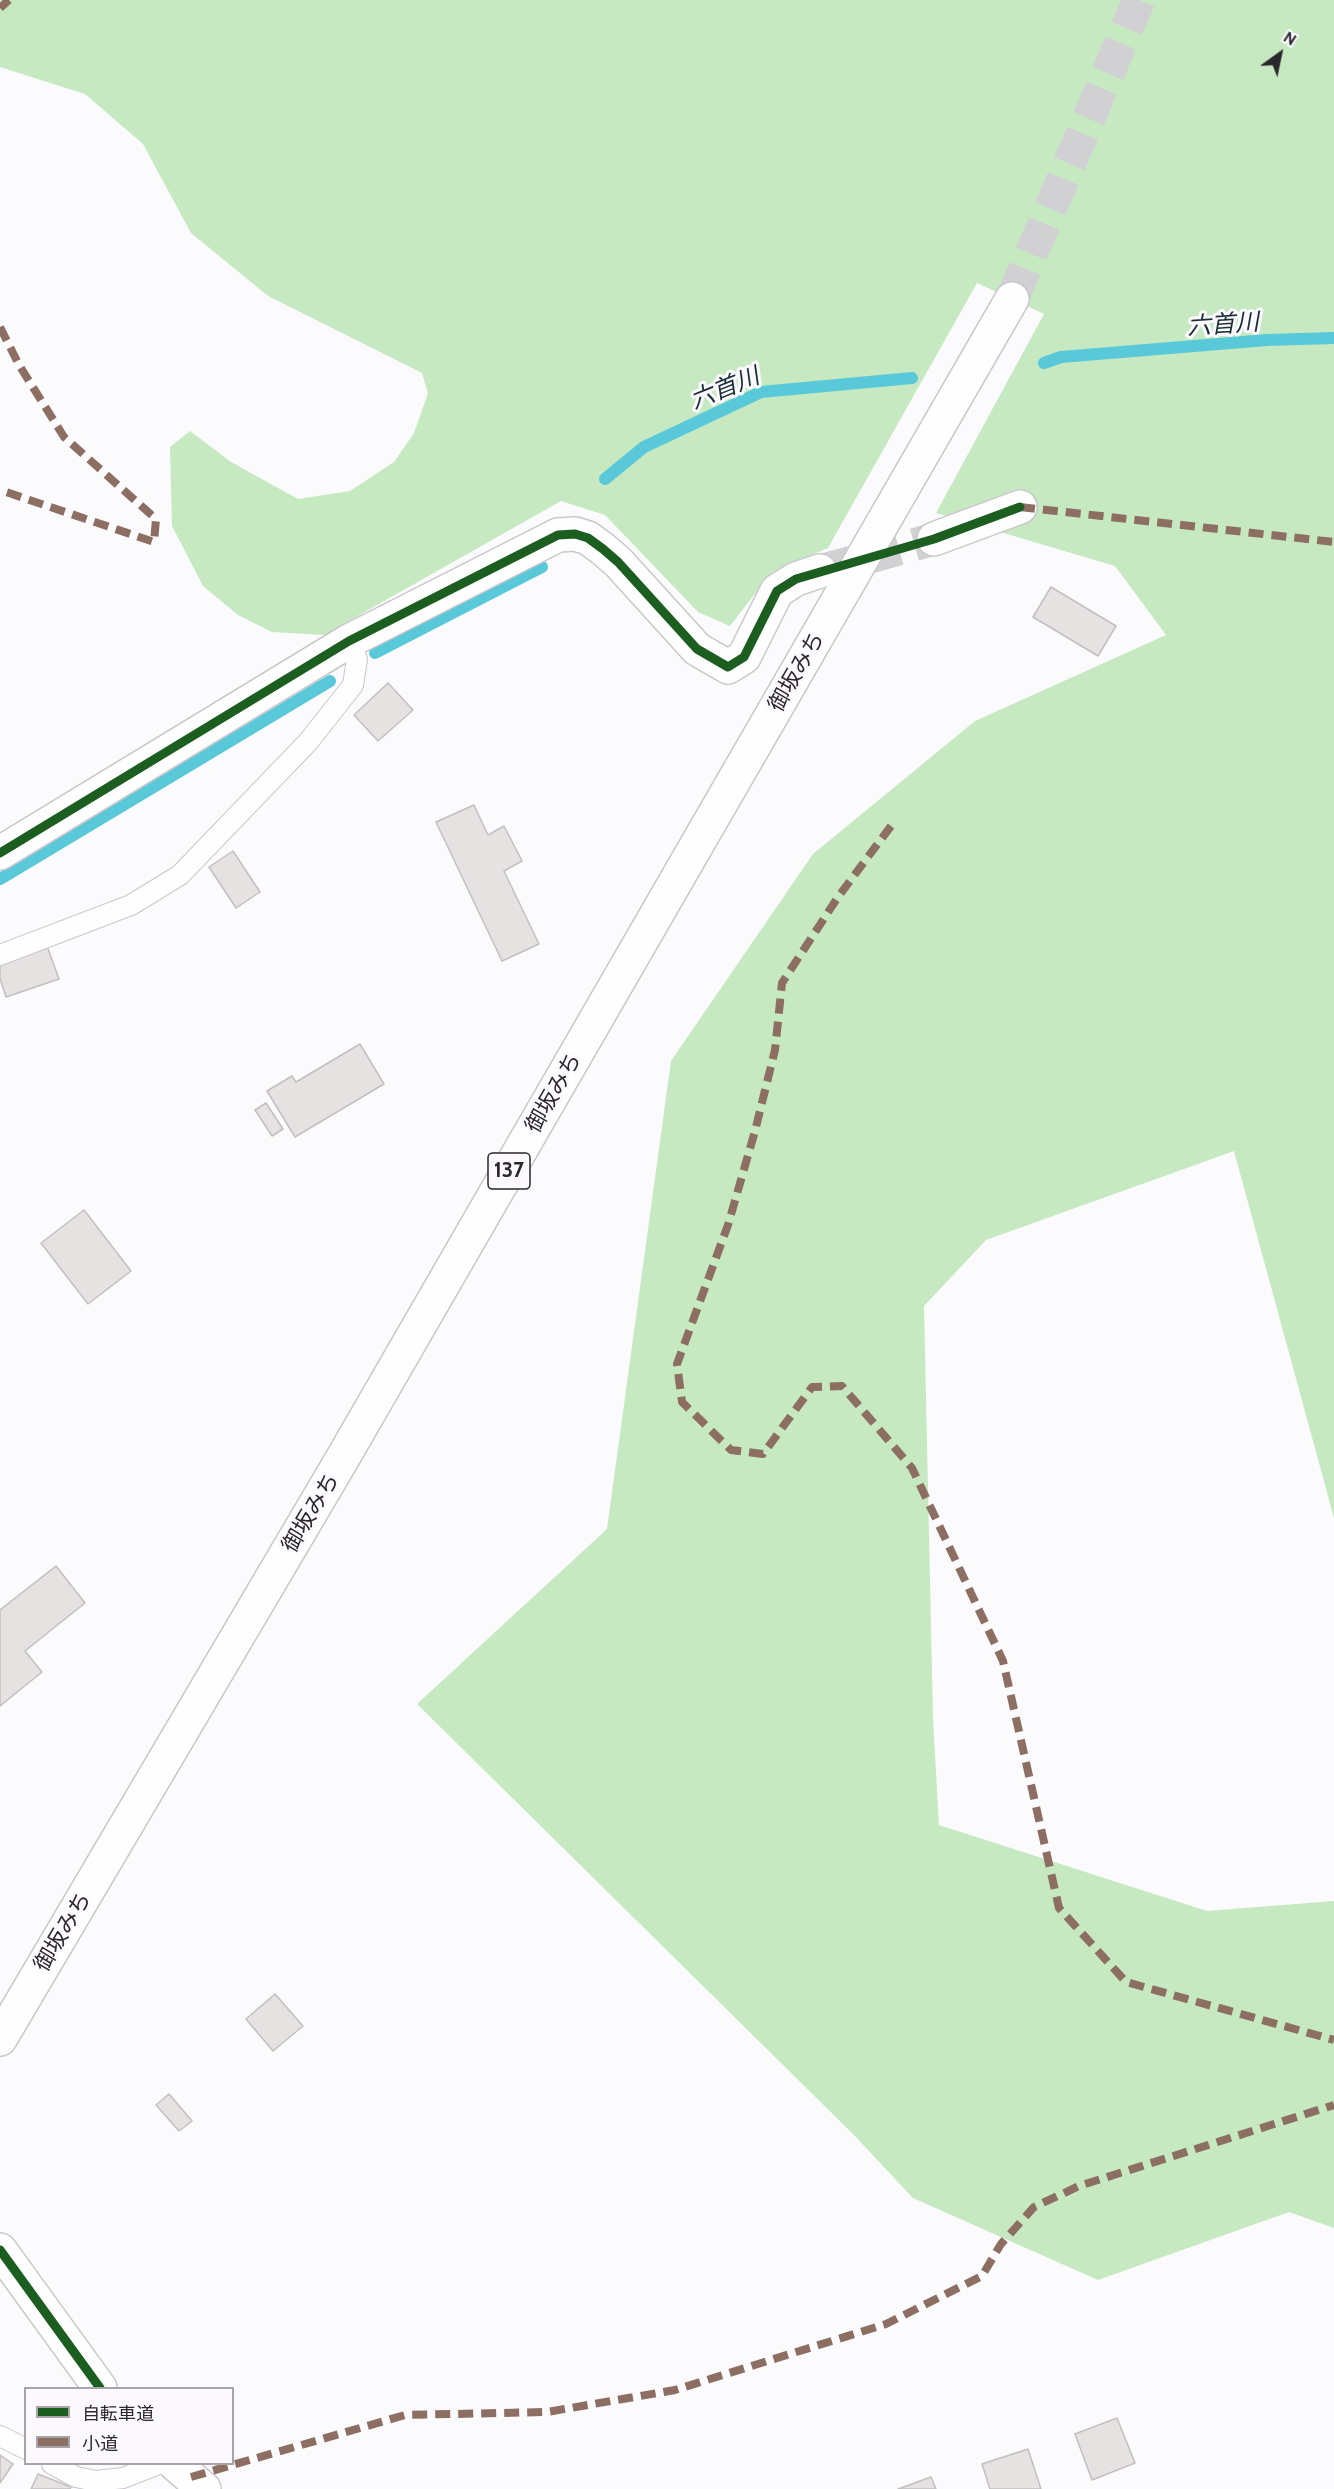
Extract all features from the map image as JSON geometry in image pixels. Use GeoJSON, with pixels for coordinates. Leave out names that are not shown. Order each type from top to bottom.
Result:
{"type":"FeatureCollection","features":[{"type":"Feature","properties":{"kind":"main road","name":"御坂みち"},"geometry":{"type":"LineString","coordinates":[[0,2039],[342,1461],[1012,299]]}},
{"type":"Feature","properties":{"kind":"main road"},"geometry":{"type":"LineString","coordinates":[[934,539],[1020,507]]}},
{"type":"Feature","properties":{"kind":"main road"},"geometry":{"type":"LineString","coordinates":[[0,853],[350,641],[558,535],[574,534],[588,538],[618,562],[697,649],[728,667],[744,657],[777,591],[796,579],[820,571]]}},
{"type":"Feature","properties":{"kind":"main road"},"geometry":{"type":"LineString","coordinates":[[0,2250],[99,2387]]}},
{"type":"Feature","properties":{"kind":"main road"},"geometry":{"type":"LineString","coordinates":[[177,2465],[204,2489]]}},
{"type":"Feature","properties":{"kind":"lane"},"geometry":{"type":"LineString","coordinates":[[0,955],[131,905],[180,875],[308,742],[353,685],[357,659],[350,641]]}},
{"type":"Feature","properties":{"kind":"lane"},"geometry":{"type":"LineString","coordinates":[[0,2436],[24,2448]]}},
{"type":"Feature","properties":{"kind":"lane"},"geometry":{"type":"LineString","coordinates":[[55,2465],[76,2477],[96,2481],[123,2478],[154,2465]]}},
{"type":"Feature","properties":{"kind":"green space"},"geometry":{"type":"Polygon","coordinates":[[[0,0],[1334,0],[1334,1518],[1234,1151],[986,1240],[924,1306],[933,1718],[939,1825],[1207,1911],[1334,1901],[1334,2228],[1289,2212],[1098,2280],[913,2198],[853,2134],[417,1704],[607,1529],[671,1061],[813,854],[975,721],[1166,635],[1115,566],[936,513],[1044,314],[977,283],[828,548],[772,572],[730,626],[698,612],[605,515],[561,501],[324,635],[272,632],[238,615],[203,586],[172,526],[170,447],[190,431],[231,462],[298,499],[350,491],[394,462],[414,433],[428,393],[422,373],[268,296],[191,233],[143,144],[85,94],[0,67],[0,0]]]}},
{"type":"Feature","properties":{"kind":"building"},"geometry":{"type":"Polygon","coordinates":[[[1051,587],[1116,626],[1098,656],[1033,617],[1051,587]]]}},
{"type":"Feature","properties":{"kind":"building"},"geometry":{"type":"Polygon","coordinates":[[[388,683],[413,710],[378,741],[354,715],[388,683]]]}},
{"type":"Feature","properties":{"kind":"building"},"geometry":{"type":"Polygon","coordinates":[[[474,805],[488,835],[504,826],[522,861],[504,871],[539,944],[502,961],[436,822],[474,805]]]}},
{"type":"Feature","properties":{"kind":"building"},"geometry":{"type":"Polygon","coordinates":[[[233,851],[260,892],[236,908],[209,867],[233,851]]]}},
{"type":"Feature","properties":{"kind":"building"},"geometry":{"type":"Polygon","coordinates":[[[46,943],[59,979],[6,997],[0,979],[0,958],[46,943]]]}},
{"type":"Feature","properties":{"kind":"building"},"geometry":{"type":"Polygon","coordinates":[[[360,1044],[384,1084],[295,1137],[267,1091],[292,1076],[296,1082],[360,1044]]]}},
{"type":"Feature","properties":{"kind":"building"},"geometry":{"type":"Polygon","coordinates":[[[266,1103],[283,1129],[272,1136],[255,1110],[266,1103]]]}},
{"type":"Feature","properties":{"kind":"building"},"geometry":{"type":"Polygon","coordinates":[[[84,1210],[131,1271],[88,1304],[41,1243],[84,1210]]]}},
{"type":"Feature","properties":{"kind":"building"},"geometry":{"type":"Polygon","coordinates":[[[56,1566],[85,1603],[25,1651],[42,1672],[0,1706],[0,1610],[56,1566]]]}},
{"type":"Feature","properties":{"kind":"building"},"geometry":{"type":"Polygon","coordinates":[[[275,1994],[303,2026],[273,2051],[246,2019],[275,1994]]]}},
{"type":"Feature","properties":{"kind":"building"},"geometry":{"type":"Polygon","coordinates":[[[169,2094],[192,2121],[179,2131],[156,2105],[169,2094]]]}},
{"type":"Feature","properties":{"kind":"building"},"geometry":{"type":"Polygon","coordinates":[[[1117,2418],[1135,2463],[1092,2480],[1075,2434],[1117,2418]]]}},
{"type":"Feature","properties":{"kind":"building"},"geometry":{"type":"Polygon","coordinates":[[[1028,2449],[1041,2489],[990,2489],[982,2464],[1028,2449]]]}},
{"type":"Feature","properties":{"kind":"building"},"geometry":{"type":"Polygon","coordinates":[[[0,2455],[13,2464],[0,2483],[0,2455]]]}},
{"type":"Feature","properties":{"kind":"building"},"geometry":{"type":"Polygon","coordinates":[[[38,2474],[71,2487],[70,2489],[31,2489],[38,2474]]]}},
{"type":"Feature","properties":{"kind":"building"},"geometry":{"type":"Polygon","coordinates":[[[931,2477],[936,2489],[898,2489],[931,2477]]]}},
{"type":"Feature","properties":{"kind":"waterway","name":"六首川"},"geometry":{"type":"LineString","coordinates":[[1044,363],[1061,357],[1267,340],[1334,338]]}},
{"type":"Feature","properties":{"kind":"waterway","name":"六首川"},"geometry":{"type":"LineString","coordinates":[[605,479],[644,447],[761,392],[912,378]]}},
{"type":"Feature","properties":{"kind":"waterway","name":"六首川"},"geometry":{"type":"LineString","coordinates":[[375,653],[542,567]]}},
{"type":"Feature","properties":{"kind":"waterway","name":"六首川"},"geometry":{"type":"LineString","coordinates":[[0,879],[330,681]]}},
{"type":"Feature","properties":{"kind":"tunnel"},"geometry":{"type":"LineString","coordinates":[[1012,299],[1139,0]]}},
{"type":"Feature","properties":{"kind":"tunnel"},"geometry":{"type":"LineString","coordinates":[[820,571],[934,539]]}},
{"type":"Feature","properties":{"kind":"marked path"},"geometry":{"type":"LineString","coordinates":[[0,8],[9,0]]}},
{"type":"Feature","properties":{"kind":"marked path"},"geometry":{"type":"LineString","coordinates":[[0,327],[19,365],[64,437],[156,519],[154,542],[0,490]]}},
{"type":"Feature","properties":{"kind":"marked path"},"geometry":{"type":"LineString","coordinates":[[1020,507],[1334,542]]}},
{"type":"Feature","properties":{"kind":"marked path"},"geometry":{"type":"LineString","coordinates":[[891,826],[838,897],[782,983],[775,1050],[755,1131],[728,1225],[677,1364],[682,1402],[731,1450],[763,1454],[812,1387],[842,1386],[912,1468],[1003,1661],[1059,1908],[1126,1982],[1334,2040]]}},
{"type":"Feature","properties":{"kind":"marked path"},"geometry":{"type":"LineString","coordinates":[[234,2465],[405,2415],[547,2412],[675,2390],[886,2324],[982,2276],[1001,2244],[1034,2207],[1079,2186],[1334,2105]]}},
{"type":"Feature","properties":{"kind":"marked path"},"geometry":{"type":"LineString","coordinates":[[191,2477],[232,2465]]}},
{"type":"Feature","properties":{"kind":"cycle path"},"geometry":{"type":"LineString","coordinates":[[0,853],[349,641],[558,535],[575,534],[588,538],[603,549],[618,562],[697,649],[728,667],[744,657],[777,591],[796,579],[934,539],[1020,507]]}},
{"type":"Feature","properties":{"kind":"cycle path"},"geometry":{"type":"LineString","coordinates":[[0,2250],[99,2387]]}}]}
